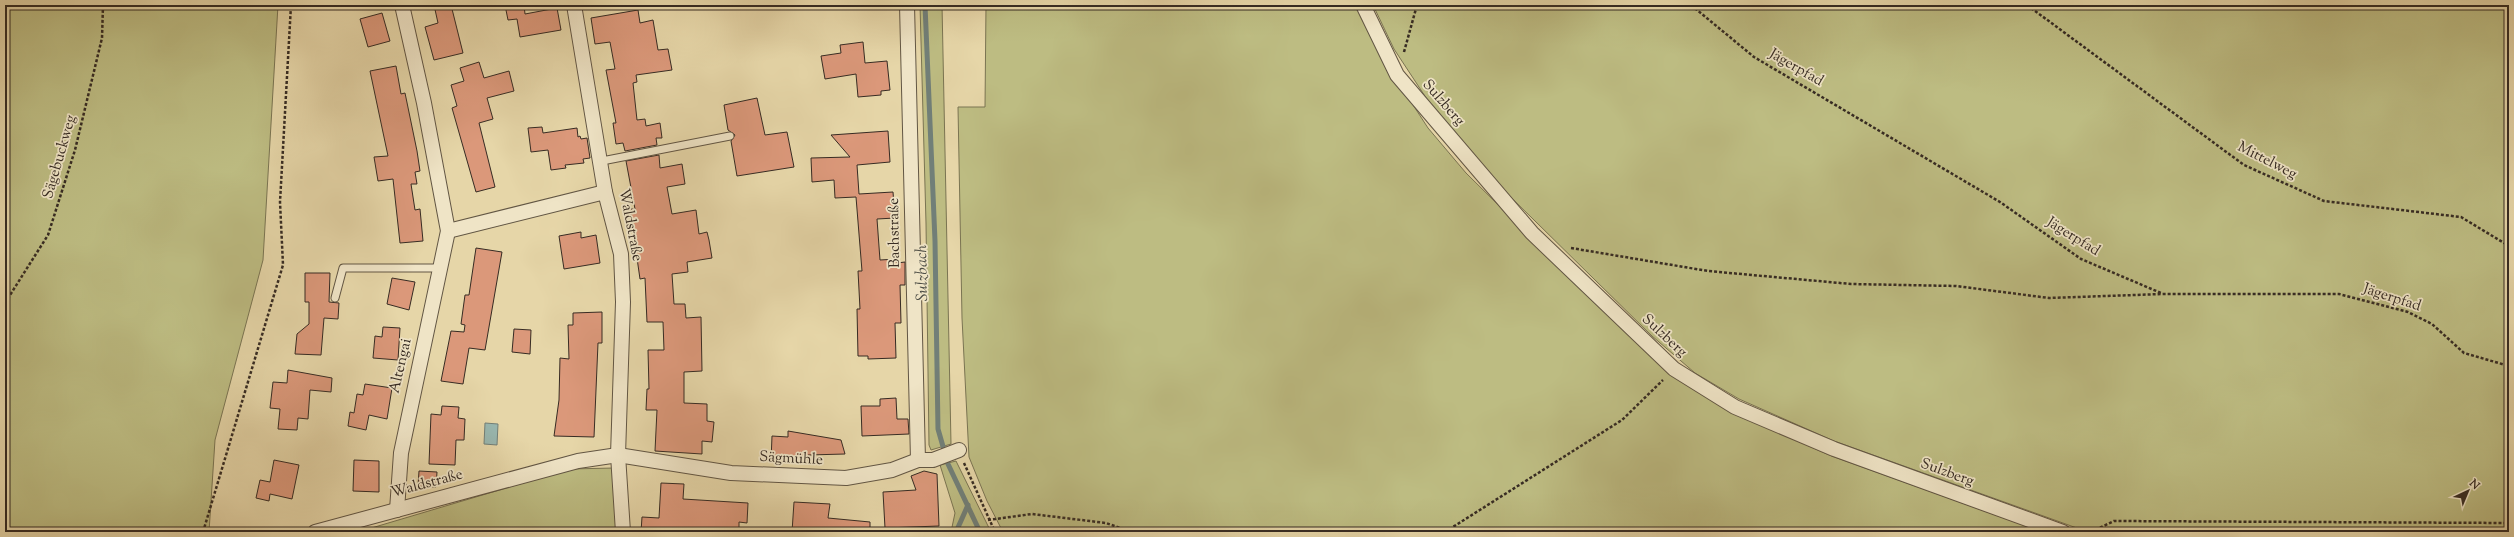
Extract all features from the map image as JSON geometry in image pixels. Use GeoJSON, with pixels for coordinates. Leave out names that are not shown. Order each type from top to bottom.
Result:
{"type":"FeatureCollection","features":[{"type":"Feature","properties":{"kind":"street","name":"Altengai"},"geometry":{"type":"LineString","coordinates":[[396,510],[401,453],[416,375],[442,268],[448,231],[424,103],[402,5]]}},
{"type":"Feature","properties":{"kind":"street","name":"Waldstraße"},"geometry":{"type":"LineString","coordinates":[[574,5],[602,161],[605,192],[621,254],[623,302],[618,455],[623,532]]}},
{"type":"Feature","properties":{"kind":"street","name":"Bachstraße"},"geometry":{"type":"LineString","coordinates":[[907,5],[918,460]]}},
{"type":"Feature","properties":{"kind":"street","name":"Sulzberg"},"geometry":{"type":"LineString","coordinates":[[1363,5],[1397,75],[1542,242],[1674,369],[1735,407],[1834,449],[2063,532]]}},
{"type":"Feature","properties":{"kind":"street"},"geometry":{"type":"LineString","coordinates":[[448,231],[605,192]]}},
{"type":"Feature","properties":{"kind":"street","name":"Sägmühle"},"geometry":{"type":"LineString","coordinates":[[618,455],[731,473],[846,478],[892,470],[918,460],[933,460],[955,452]]}},
{"type":"Feature","properties":{"kind":"street","name":"Waldstraße"},"geometry":{"type":"LineString","coordinates":[[315,532],[578,461],[618,455]]}},
{"type":"Feature","properties":{"kind":"lane"},"geometry":{"type":"LineString","coordinates":[[602,161],[730,136]]}},
{"type":"Feature","properties":{"kind":"lane"},"geometry":{"type":"LineString","coordinates":[[335,298],[343,268],[442,268]]}},
{"type":"Feature","properties":{"kind":"path","name":"Sägebuckweg"},"geometry":{"type":"LineString","coordinates":[[5,303],[48,235],[75,150],[102,38],[103,5]]}},
{"type":"Feature","properties":{"kind":"path"},"geometry":{"type":"LineString","coordinates":[[204,532],[283,265],[280,202],[291,5]]}},
{"type":"Feature","properties":{"kind":"path"},"geometry":{"type":"LineString","coordinates":[[1397,75],[1417,5]]}},
{"type":"Feature","properties":{"kind":"path","name":"Jägerpfad"},"geometry":{"type":"LineString","coordinates":[[1691,5],[1754,57],[2000,202],[2081,259],[2163,294],[2339,294],[2408,312],[2432,324],[2464,353],[2509,366]]}},
{"type":"Feature","properties":{"kind":"path","name":"Mittelweg"},"geometry":{"type":"LineString","coordinates":[[2028,5],[2244,165],[2324,200],[2461,217],[2509,246]]}},
{"type":"Feature","properties":{"kind":"path"},"geometry":{"type":"LineString","coordinates":[[1542,242],[1608,256],[1708,271],[1851,284],[1956,286],[2049,298],[2163,294]]}},
{"type":"Feature","properties":{"kind":"path"},"geometry":{"type":"LineString","coordinates":[[1445,532],[1622,420],[1674,369]]}},
{"type":"Feature","properties":{"kind":"path"},"geometry":{"type":"LineString","coordinates":[[955,452],[995,532]]}},
{"type":"Feature","properties":{"kind":"path"},"geometry":{"type":"LineString","coordinates":[[988,520],[1032,514],[1106,523],[1132,532]]}},
{"type":"Feature","properties":{"kind":"path"},"geometry":{"type":"LineString","coordinates":[[2091,532],[2114,521],[2509,523]]}},
{"type":"Feature","properties":{"kind":"shaded area"},"geometry":{"type":"Polygon","coordinates":[[[5,5],[278,5],[263,260],[215,440],[209,532],[5,532],[5,5]]]}},
{"type":"Feature","properties":{"kind":"shaded area"},"geometry":{"type":"Polygon","coordinates":[[[920,5],[942,5],[951,444],[931,450],[929,445],[926,223],[920,5]]]}},
{"type":"Feature","properties":{"kind":"shaded area"},"geometry":{"type":"Polygon","coordinates":[[[986,5],[1357,5],[1382,57],[1428,128],[1466,173],[1642,347],[1733,412],[1829,455],[2043,532],[1003,532],[987,501],[969,457],[962,318],[958,107],[985,107],[986,5]]]}},
{"type":"Feature","properties":{"kind":"shaded area"},"geometry":{"type":"Polygon","coordinates":[[[1373,5],[2509,5],[2509,532],[2088,532],[1834,441],[1739,399],[1695,373],[1652,336],[1476,163],[1440,119],[1394,49],[1373,5]]]}},
{"type":"Feature","properties":{"kind":"shaded area"},"geometry":{"type":"Polygon","coordinates":[[[956,461],[991,532],[951,532],[955,513],[940,465],[956,461]]]}},
{"type":"Feature","properties":{"kind":"shaded area"},"geometry":{"type":"Polygon","coordinates":[[[614,468],[617,532],[358,532],[570,469],[614,468]]]}},
{"type":"Feature","properties":{"kind":"water"},"geometry":{"type":"Polygon","coordinates":[[[485,423],[498,424],[497,445],[484,444],[485,423]]]}},
{"type":"Feature","properties":{"kind":"building"},"geometry":{"type":"Polygon","coordinates":[[[434,5],[451,5],[463,53],[434,60],[425,27],[438,23],[434,5]]]}},
{"type":"Feature","properties":{"kind":"building"},"geometry":{"type":"Polygon","coordinates":[[[505,5],[524,5],[525,14],[557,8],[561,30],[520,37],[517,19],[508,20],[505,5]]]}},
{"type":"Feature","properties":{"kind":"building"},"geometry":{"type":"Polygon","coordinates":[[[638,10],[640,23],[653,20],[658,50],[668,49],[672,70],[636,75],[637,82],[633,83],[637,120],[645,119],[646,126],[660,123],[662,138],[656,138],[657,145],[625,151],[623,143],[616,144],[613,123],[616,123],[606,70],[615,69],[610,42],[595,44],[591,18],[638,10]]]}},
{"type":"Feature","properties":{"kind":"building"},"geometry":{"type":"Polygon","coordinates":[[[382,13],[390,41],[368,47],[360,19],[382,13]]]}},
{"type":"Feature","properties":{"kind":"building"},"geometry":{"type":"Polygon","coordinates":[[[863,42],[865,63],[887,61],[890,90],[881,91],[881,95],[858,97],[856,74],[825,79],[821,56],[841,53],[840,45],[863,42]]]}},
{"type":"Feature","properties":{"kind":"building"},"geometry":{"type":"Polygon","coordinates":[[[479,62],[484,78],[509,71],[514,91],[487,98],[493,119],[479,123],[495,187],[476,192],[452,108],[457,106],[451,85],[464,81],[460,68],[479,62]]]}},
{"type":"Feature","properties":{"kind":"building"},"geometry":{"type":"Polygon","coordinates":[[[396,66],[401,94],[405,93],[417,151],[420,171],[415,172],[417,184],[411,184],[415,210],[420,209],[423,241],[400,243],[393,179],[378,181],[374,157],[388,156],[370,71],[396,66]]]}},
{"type":"Feature","properties":{"kind":"building"},"geometry":{"type":"Polygon","coordinates":[[[757,98],[765,135],[787,132],[794,167],[737,176],[731,141],[735,135],[728,130],[724,105],[757,98]]]}},
{"type":"Feature","properties":{"kind":"building"},"geometry":{"type":"Polygon","coordinates":[[[542,127],[543,133],[577,128],[578,137],[580,136],[581,139],[587,138],[590,158],[583,159],[584,163],[565,165],[566,168],[551,170],[548,150],[531,152],[528,128],[542,127]]]}},
{"type":"Feature","properties":{"kind":"building"},"geometry":{"type":"Polygon","coordinates":[[[888,131],[890,162],[857,165],[859,194],[893,192],[895,218],[877,219],[880,260],[897,259],[897,263],[905,262],[905,285],[900,285],[901,323],[895,323],[896,358],[868,359],[868,356],[858,356],[857,309],[860,309],[858,271],[862,271],[856,197],[835,198],[834,180],[812,182],[811,158],[850,157],[831,135],[888,131]]]}},
{"type":"Feature","properties":{"kind":"building"},"geometry":{"type":"Polygon","coordinates":[[[659,155],[660,168],[682,164],[685,184],[667,187],[672,214],[696,210],[699,234],[707,232],[712,258],[687,262],[688,272],[672,274],[674,304],[685,304],[686,318],[701,317],[702,371],[684,372],[684,403],[707,404],[707,421],[714,422],[712,442],[702,441],[702,454],[655,451],[657,410],[646,410],[647,389],[649,389],[648,350],[664,350],[663,322],[647,322],[645,278],[640,279],[630,209],[635,209],[626,161],[659,155]]]}},
{"type":"Feature","properties":{"kind":"building"},"geometry":{"type":"Polygon","coordinates":[[[581,232],[581,238],[596,235],[600,263],[564,269],[559,236],[581,232]]]}},
{"type":"Feature","properties":{"kind":"building"},"geometry":{"type":"Polygon","coordinates":[[[476,248],[502,252],[485,350],[469,348],[463,384],[441,381],[451,331],[464,332],[465,325],[461,324],[465,295],[469,295],[476,248]]]}},
{"type":"Feature","properties":{"kind":"building"},"geometry":{"type":"Polygon","coordinates":[[[305,273],[330,273],[329,302],[339,303],[338,319],[324,318],[321,355],[295,354],[297,334],[309,324],[309,302],[305,302],[305,273]]]}},
{"type":"Feature","properties":{"kind":"building"},"geometry":{"type":"Polygon","coordinates":[[[392,278],[415,282],[409,310],[387,304],[392,278]]]}},
{"type":"Feature","properties":{"kind":"building"},"geometry":{"type":"Polygon","coordinates":[[[602,312],[602,343],[598,343],[594,437],[554,436],[559,400],[560,358],[569,359],[568,325],[573,325],[573,313],[602,312]]]}},
{"type":"Feature","properties":{"kind":"building"},"geometry":{"type":"Polygon","coordinates":[[[383,327],[400,328],[398,360],[373,358],[375,336],[382,337],[383,327]]]}},
{"type":"Feature","properties":{"kind":"building"},"geometry":{"type":"Polygon","coordinates":[[[514,329],[531,330],[530,354],[512,352],[514,329]]]}},
{"type":"Feature","properties":{"kind":"building"},"geometry":{"type":"Polygon","coordinates":[[[288,370],[332,378],[331,392],[310,390],[308,419],[298,418],[297,430],[278,429],[280,409],[270,408],[273,382],[287,383],[288,370]]]}},
{"type":"Feature","properties":{"kind":"building"},"geometry":{"type":"Polygon","coordinates":[[[365,384],[392,388],[387,419],[369,415],[366,430],[348,426],[350,412],[354,413],[357,394],[363,395],[365,384]]]}},
{"type":"Feature","properties":{"kind":"building"},"geometry":{"type":"Polygon","coordinates":[[[896,398],[897,419],[908,419],[909,434],[862,436],[861,406],[880,406],[880,399],[896,398]]]}},
{"type":"Feature","properties":{"kind":"building"},"geometry":{"type":"Polygon","coordinates":[[[442,406],[459,407],[458,418],[465,419],[464,440],[456,440],[455,465],[429,464],[431,414],[441,415],[442,406]]]}},
{"type":"Feature","properties":{"kind":"building"},"geometry":{"type":"Polygon","coordinates":[[[788,431],[841,440],[845,454],[808,455],[808,462],[771,461],[772,436],[788,437],[788,431]]]}},
{"type":"Feature","properties":{"kind":"building"},"geometry":{"type":"Polygon","coordinates":[[[274,460],[299,465],[292,499],[270,494],[269,501],[256,498],[260,480],[270,482],[274,460]]]}},
{"type":"Feature","properties":{"kind":"building"},"geometry":{"type":"Polygon","coordinates":[[[354,460],[379,461],[379,492],[353,491],[354,460]]]}},
{"type":"Feature","properties":{"kind":"building"},"geometry":{"type":"Polygon","coordinates":[[[419,471],[437,472],[436,487],[418,486],[419,471]]]}},
{"type":"Feature","properties":{"kind":"building"},"geometry":{"type":"Polygon","coordinates":[[[924,471],[937,474],[939,526],[885,528],[883,492],[916,490],[911,476],[924,471]]]}},
{"type":"Feature","properties":{"kind":"building"},"geometry":{"type":"Polygon","coordinates":[[[661,483],[684,484],[683,499],[748,503],[747,523],[739,522],[739,531],[681,528],[681,532],[641,532],[642,517],[659,518],[661,483]]]}},
{"type":"Feature","properties":{"kind":"building"},"geometry":{"type":"Polygon","coordinates":[[[794,502],[830,504],[828,518],[870,522],[870,532],[792,532],[794,502]]]}},
{"type":"Feature","properties":{"kind":"waterway","name":"Sulzbach"},"geometry":{"type":"LineString","coordinates":[[925,5],[935,241],[938,429],[948,464],[980,532]]}},
{"type":"Feature","properties":{"kind":"waterway"},"geometry":{"type":"LineString","coordinates":[[956,532],[968,505]]}}]}
